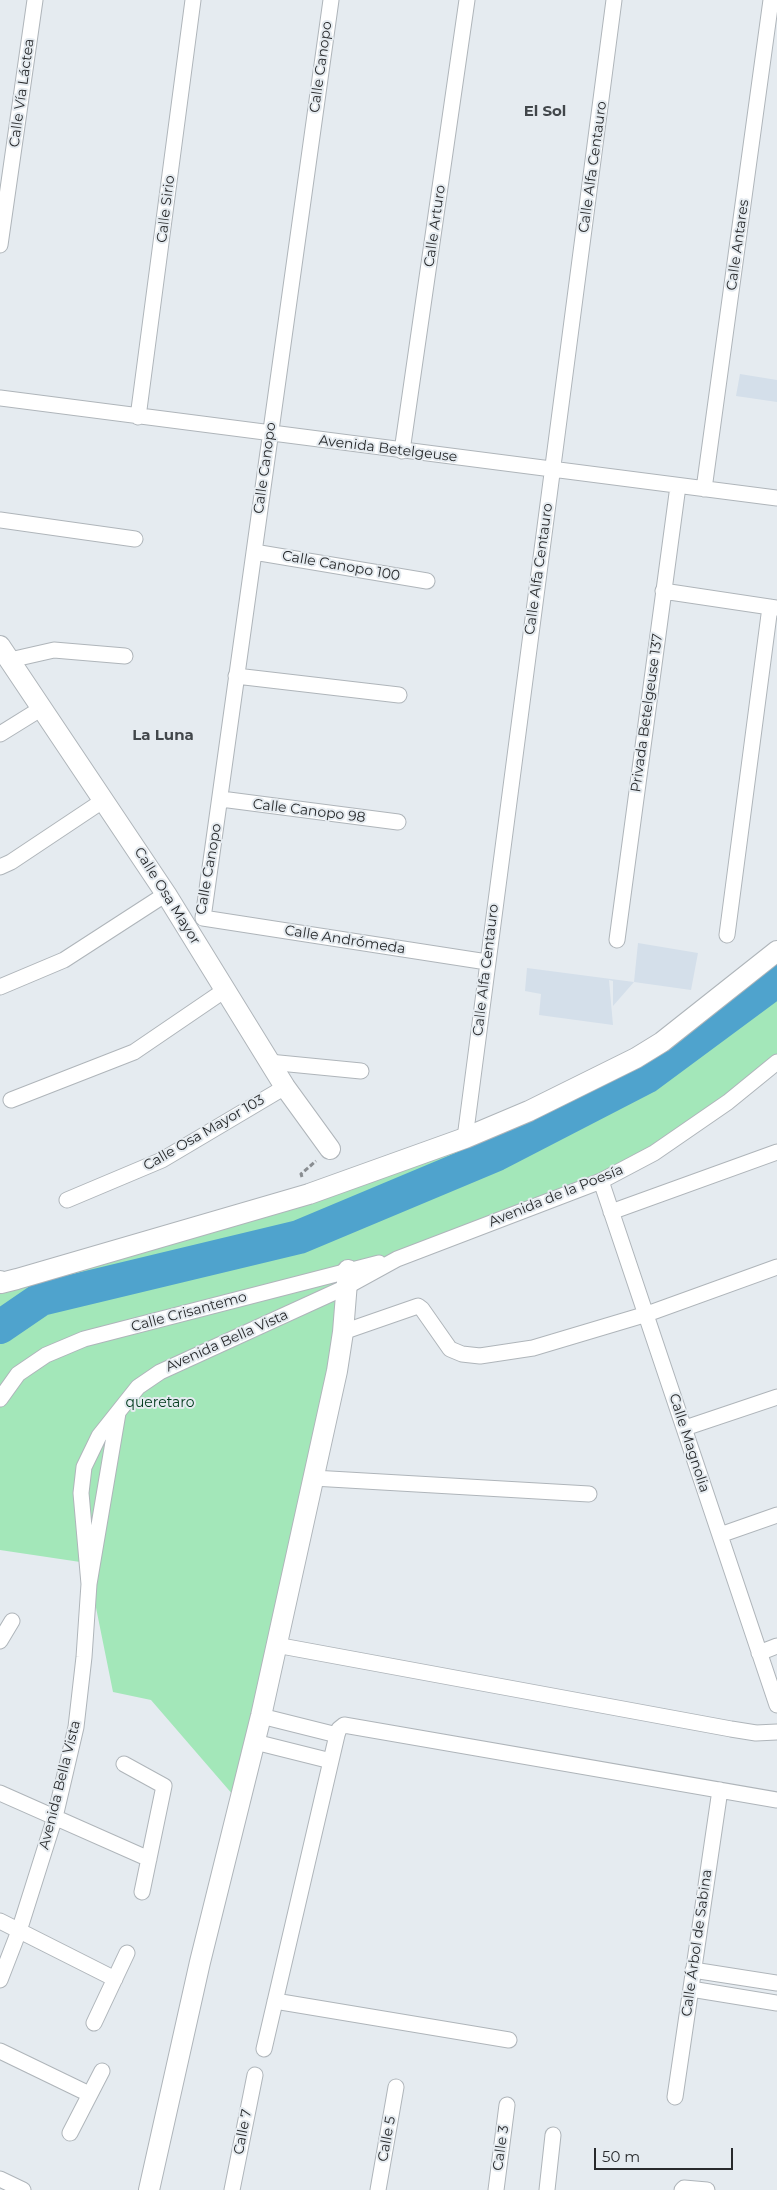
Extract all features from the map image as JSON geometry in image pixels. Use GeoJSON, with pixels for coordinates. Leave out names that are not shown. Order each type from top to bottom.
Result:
{"type":"FeatureCollection","features":[{"type":"Feature","properties":{"kind":"street","name":"Calle Vía Láctea"},"geometry":{"type":"LineString","coordinates":[[0,245],[35,0]]}},
{"type":"Feature","properties":{"kind":"street","name":"Calle Sirio"},"geometry":{"type":"LineString","coordinates":[[138,417],[193,0]]}},
{"type":"Feature","properties":{"kind":"street","name":"Calle Canopo"},"geometry":{"type":"LineString","coordinates":[[195,923],[221,799],[236,676],[331,0]]}},
{"type":"Feature","properties":{"kind":"street","name":"Calle Arturo"},"geometry":{"type":"LineString","coordinates":[[402,451],[467,0]]}},
{"type":"Feature","properties":{"kind":"street","name":"Calle Alfa Centauro"},"geometry":{"type":"LineString","coordinates":[[465,1138],[614,0]]}},
{"type":"Feature","properties":{"kind":"street","name":"Calle Antares"},"geometry":{"type":"LineString","coordinates":[[704,489],[772,0]]}},
{"type":"Feature","properties":{"kind":"street","name":"Avenida Betelgeuse"},"geometry":{"type":"LineString","coordinates":[[0,398],[777,498]]}},
{"type":"Feature","properties":{"kind":"street","name":"Privada Betelgeuse 137"},"geometry":{"type":"LineString","coordinates":[[617,940],[678,486]]}},
{"type":"Feature","properties":{"kind":"street"},"geometry":{"type":"LineString","coordinates":[[0,520],[135,539]]}},
{"type":"Feature","properties":{"kind":"street","name":"Calle Canopo 100"},"geometry":{"type":"LineString","coordinates":[[254,552],[427,581]]}},
{"type":"Feature","properties":{"kind":"street"},"geometry":{"type":"LineString","coordinates":[[663,591],[774,608],[726,935]]}},
{"type":"Feature","properties":{"kind":"street"},"geometry":{"type":"LineString","coordinates":[[5,653],[54,650],[124,656]]}},
{"type":"Feature","properties":{"kind":"street","name":"Calle Osa Mayor"},"geometry":{"type":"LineString","coordinates":[[5,653],[166,894],[195,923],[225,990],[285,1086],[330,1149]]}},
{"type":"Feature","properties":{"kind":"street"},"geometry":{"type":"LineString","coordinates":[[236,676],[399,694]]}},
{"type":"Feature","properties":{"kind":"street"},"geometry":{"type":"LineString","coordinates":[[0,734],[42,708]]}},
{"type":"Feature","properties":{"kind":"street","name":"Calle Canopo 98"},"geometry":{"type":"LineString","coordinates":[[221,799],[398,822]]}},
{"type":"Feature","properties":{"kind":"street"},"geometry":{"type":"LineString","coordinates":[[0,867],[11,862],[104,800]]}},
{"type":"Feature","properties":{"kind":"street"},"geometry":{"type":"LineString","coordinates":[[0,988],[64,960],[166,894]]}},
{"type":"Feature","properties":{"kind":"street","name":"Calle Andrómeda"},"geometry":{"type":"LineString","coordinates":[[195,923],[487,962]]}},
{"type":"Feature","properties":{"kind":"street"},"geometry":{"type":"LineString","coordinates":[[0,1282],[309,1194],[465,1138],[529,1111],[636,1058],[662,1042],[777,951]]}},
{"type":"Feature","properties":{"kind":"street"},"geometry":{"type":"LineString","coordinates":[[11,1100],[134,1052],[225,990]]}},
{"type":"Feature","properties":{"kind":"street"},"geometry":{"type":"LineString","coordinates":[[270,1062],[361,1072]]}},
{"type":"Feature","properties":{"kind":"street","name":"Avenida de la Poesía"},"geometry":{"type":"LineString","coordinates":[[347,1279],[601,1180],[654,1153],[728,1102],[777,1062]]}},
{"type":"Feature","properties":{"kind":"street","name":"Calle Osa Mayor 103"},"geometry":{"type":"LineString","coordinates":[[67,1200],[162,1160],[285,1086]]}},
{"type":"Feature","properties":{"kind":"street"},"geometry":{"type":"LineString","coordinates":[[611,1212],[777,1152]]}},
{"type":"Feature","properties":{"kind":"street","name":"Calle Magnolia"},"geometry":{"type":"LineString","coordinates":[[601,1180],[777,1705]]}},
{"type":"Feature","properties":{"kind":"street"},"geometry":{"type":"LineString","coordinates":[[343,1332],[418,1306],[450,1349],[462,1354],[480,1356],[533,1348],[647,1314],[777,1267]]}},
{"type":"Feature","properties":{"kind":"street"},"geometry":{"type":"LineString","coordinates":[[149,2190],[200,1962],[261,1716],[337,1371],[343,1332],[347,1279]]}},
{"type":"Feature","properties":{"kind":"street","name":"Calle Crisantemo"},"geometry":{"type":"LineString","coordinates":[[0,1399],[18,1374],[46,1355],[84,1339],[347,1279]]}},
{"type":"Feature","properties":{"kind":"street","name":"Avenida Bella Vista"},"geometry":{"type":"LineString","coordinates":[[89,1584],[81,1502],[84,1467],[99,1436],[138,1387],[160,1372],[347,1279]]}},
{"type":"Feature","properties":{"kind":"street"},"geometry":{"type":"LineString","coordinates":[[684,1428],[777,1397]]}},
{"type":"Feature","properties":{"kind":"street","name":"Avenida Bella Vista"},"geometry":{"type":"LineString","coordinates":[[0,1980],[19,1932],[55,1818],[76,1726],[84,1657],[89,1584],[119,1410]]}},
{"type":"Feature","properties":{"kind":"street"},"geometry":{"type":"LineString","coordinates":[[313,1478],[589,1494]]}},
{"type":"Feature","properties":{"kind":"street"},"geometry":{"type":"LineString","coordinates":[[720,1535],[777,1515]]}},
{"type":"Feature","properties":{"kind":"street"},"geometry":{"type":"LineString","coordinates":[[0,1641],[12,1621]]}},
{"type":"Feature","properties":{"kind":"street"},"geometry":{"type":"LineString","coordinates":[[276,1645],[731,1729],[756,1733],[777,1732]]}},
{"type":"Feature","properties":{"kind":"street"},"geometry":{"type":"LineString","coordinates":[[759,1653],[777,1646]]}},
{"type":"Feature","properties":{"kind":"street"},"geometry":{"type":"LineString","coordinates":[[261,1716],[338,1735]]}},
{"type":"Feature","properties":{"kind":"street"},"geometry":{"type":"LineString","coordinates":[[264,2049],[331,1761],[339,1729],[344,1725],[353,1725],[777,1800]]}},
{"type":"Feature","properties":{"kind":"street"},"geometry":{"type":"LineString","coordinates":[[255,1742],[331,1761]]}},
{"type":"Feature","properties":{"kind":"street"},"geometry":{"type":"LineString","coordinates":[[124,1764],[164,1786],[142,1892]]}},
{"type":"Feature","properties":{"kind":"street","name":"Calle Árbol de Sabina"},"geometry":{"type":"LineString","coordinates":[[675,2097],[720,1790]]}},
{"type":"Feature","properties":{"kind":"street"},"geometry":{"type":"LineString","coordinates":[[0,1793],[148,1859]]}},
{"type":"Feature","properties":{"kind":"street"},"geometry":{"type":"LineString","coordinates":[[0,1921],[115,1979]]}},
{"type":"Feature","properties":{"kind":"street"},"geometry":{"type":"LineString","coordinates":[[94,2023],[127,1953]]}},
{"type":"Feature","properties":{"kind":"street"},"geometry":{"type":"LineString","coordinates":[[693,1970],[777,1984]]}},
{"type":"Feature","properties":{"kind":"street"},"geometry":{"type":"LineString","coordinates":[[691,1989],[777,2002]]}},
{"type":"Feature","properties":{"kind":"street"},"geometry":{"type":"LineString","coordinates":[[275,2002],[509,2040]]}},
{"type":"Feature","properties":{"kind":"street"},"geometry":{"type":"LineString","coordinates":[[0,2051],[89,2094]]}},
{"type":"Feature","properties":{"kind":"street"},"geometry":{"type":"LineString","coordinates":[[70,2133],[102,2071]]}},
{"type":"Feature","properties":{"kind":"street","name":"Calle 7"},"geometry":{"type":"LineString","coordinates":[[232,2190],[255,2075]]}},
{"type":"Feature","properties":{"kind":"street","name":"Calle 5"},"geometry":{"type":"LineString","coordinates":[[378,2190],[396,2087]]}},
{"type":"Feature","properties":{"kind":"street","name":"Calle 3"},"geometry":{"type":"LineString","coordinates":[[496,2190],[507,2105]]}},
{"type":"Feature","properties":{"kind":"street"},"geometry":{"type":"LineString","coordinates":[[547,2190],[553,2135]]}},
{"type":"Feature","properties":{"kind":"street"},"geometry":{"type":"LineString","coordinates":[[0,2179],[23,2190]]}},
{"type":"Feature","properties":{"kind":"street"},"geometry":{"type":"LineString","coordinates":[[682,2190],[684,2188],[707,2190]]}},
{"type":"Feature","properties":{"kind":"path"},"geometry":{"type":"LineString","coordinates":[[309,1194],[301,1174],[330,1149]]}},
{"type":"Feature","properties":{"kind":"shaded area"},"geometry":{"type":"Polygon","coordinates":[[[740,374],[777,380],[777,402],[736,396],[740,374]]]}},
{"type":"Feature","properties":{"kind":"shaded area"},"geometry":{"type":"Polygon","coordinates":[[[638,943],[698,953],[691,990],[634,982],[638,943]]]}},
{"type":"Feature","properties":{"kind":"shaded area"},"geometry":{"type":"Polygon","coordinates":[[[527,968],[634,982],[613,1006],[613,981],[609,980],[613,1025],[539,1015],[541,994],[525,991],[527,968]]]}},
{"type":"Feature","properties":{"kind":"green space","name":"queretaro"},"geometry":{"type":"Polygon","coordinates":[[[777,948],[777,1062],[601,1181],[346,1287],[240,1803],[151,1700],[113,1692],[87,1563],[0,1550],[0,1286],[309,1194],[636,1058],[777,948]]]}},
{"type":"Feature","properties":{"kind":"waterway"},"geometry":{"type":"LineString","coordinates":[[0,1327],[41,1299],[299,1237],[497,1154],[646,1077],[777,980]]}},
{"type":"Feature","properties":{"kind":"district","name":"El Sol"},"geometry":{"type":"Point","coordinates":[545,112]}},
{"type":"Feature","properties":{"kind":"district","name":"La Luna"},"geometry":{"type":"Point","coordinates":[163,736]}}]}
